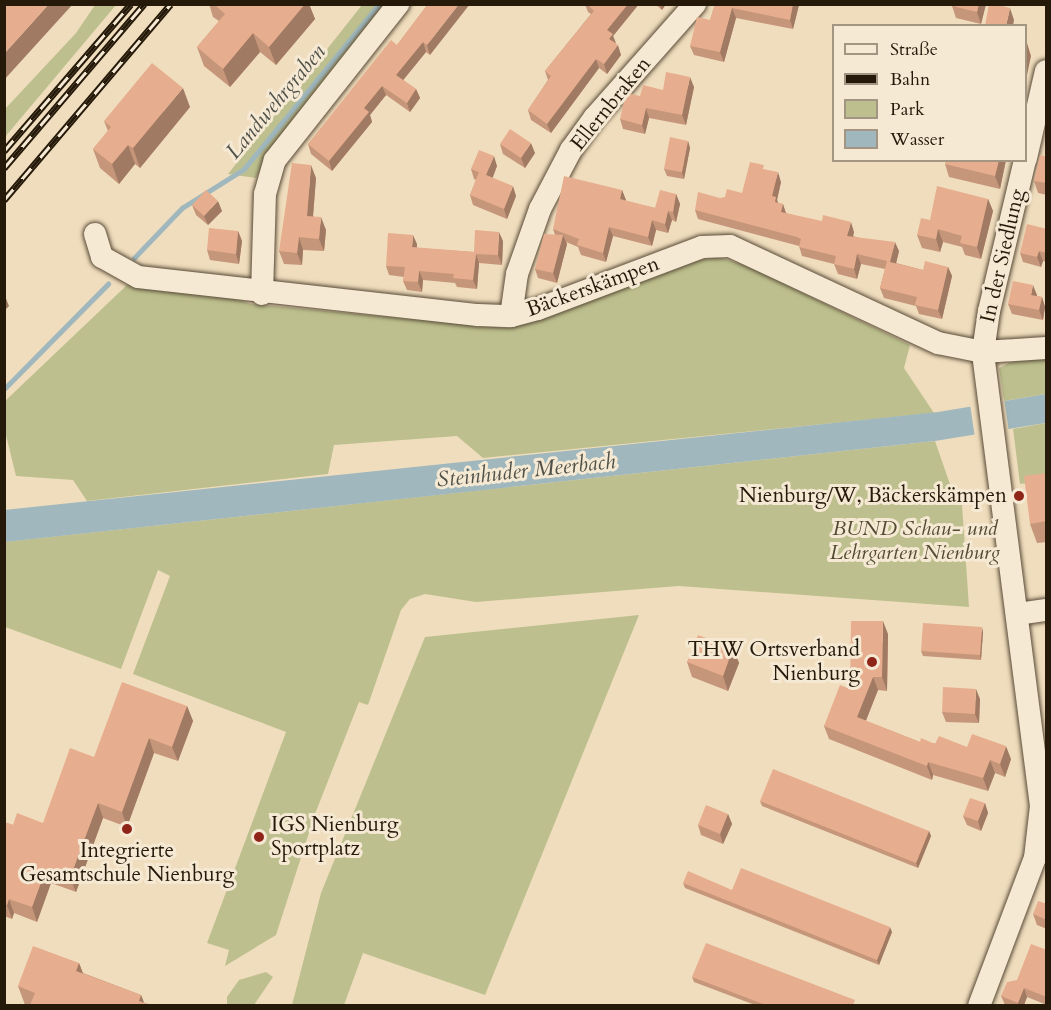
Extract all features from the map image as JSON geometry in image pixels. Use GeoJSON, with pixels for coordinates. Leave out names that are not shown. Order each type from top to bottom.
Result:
{"type":"FeatureCollection","features":[{"type":"Feature","properties":{"kind":"street"},"geometry":{"type":"LineString","coordinates":[[262,294],[265,195],[275,160],[398,4]]}},
{"type":"Feature","properties":{"kind":"street","name":"Ellernbraken"},"geometry":{"type":"LineString","coordinates":[[511,316],[518,274],[540,209],[571,150],[595,117],[695,4]]}},
{"type":"Feature","properties":{"kind":"street","name":"In der Siedlung"},"geometry":{"type":"LineString","coordinates":[[1027,151],[1047,71]]}},
{"type":"Feature","properties":{"kind":"street","name":"In der Siedlung"},"geometry":{"type":"LineString","coordinates":[[982,1005],[1028,881],[1039,834],[1041,806],[986,394],[983,352],[988,311],[1024,162]]}},
{"type":"Feature","properties":{"kind":"street","name":"Bäckerskämpen"},"geometry":{"type":"LineString","coordinates":[[95,234],[102,257],[138,278],[245,288],[262,294],[511,316],[714,245],[747,252],[938,343],[983,352],[1047,348]]}},
{"type":"Feature","properties":{"kind":"street"},"geometry":{"type":"LineString","coordinates":[[1017,614],[1047,610]]}},
{"type":"Feature","properties":{"kind":"green space"},"geometry":{"type":"Polygon","coordinates":[[[95,5],[116,5],[5,137],[5,109],[76,33],[95,5]]]}},
{"type":"Feature","properties":{"kind":"green space"},"geometry":{"type":"Polygon","coordinates":[[[362,5],[387,5],[274,144],[256,178],[228,174],[362,5]]]}},
{"type":"Feature","properties":{"kind":"green space"},"geometry":{"type":"Polygon","coordinates":[[[718,257],[747,266],[910,345],[904,368],[934,413],[483,458],[457,436],[334,445],[328,474],[87,501],[73,480],[16,476],[5,431],[4,402],[127,285],[225,295],[251,304],[506,328],[694,261],[718,257]]]}},
{"type":"Feature","properties":{"kind":"green space"},"geometry":{"type":"Polygon","coordinates":[[[1046,358],[1046,394],[1004,401],[999,368],[1011,362],[1046,358]]]}},
{"type":"Feature","properties":{"kind":"green space"},"geometry":{"type":"Polygon","coordinates":[[[1046,423],[1046,481],[1020,484],[1013,429],[1046,423]]]}},
{"type":"Feature","properties":{"kind":"green space","name":"BUND Schau- und Lehrgarten Nienburg"},"geometry":{"type":"Polygon","coordinates":[[[935,441],[952,490],[961,490],[969,607],[679,586],[476,602],[425,594],[410,599],[401,610],[368,705],[359,702],[315,814],[276,935],[225,966],[229,950],[207,943],[286,732],[133,674],[170,576],[158,570],[121,669],[5,627],[4,542],[935,441]]]}},
{"type":"Feature","properties":{"kind":"green space"},"geometry":{"type":"Polygon","coordinates":[[[639,615],[485,995],[363,953],[344,1005],[292,1005],[321,893],[425,637],[639,615]]]}},
{"type":"Feature","properties":{"kind":"green space"},"geometry":{"type":"Polygon","coordinates":[[[266,972],[273,977],[254,1005],[227,1005],[227,997],[239,980],[266,972]]]}},
{"type":"Feature","properties":{"kind":"water","name":"Steinhuder Meerbach"},"geometry":{"type":"Polygon","coordinates":[[[1046,394],[1046,423],[935,441],[5,542],[4,510],[938,412],[1046,394]]]}},
{"type":"Feature","properties":{"kind":"pier"},"geometry":{"type":"Polygon","coordinates":[[[1004,398],[1009,432],[975,438],[970,404],[1004,398]]]}},
{"type":"Feature","properties":{"kind":"building"},"geometry":{"type":"Polygon","coordinates":[[[4,4],[49,4],[4,54],[4,4]]]}},
{"type":"Feature","properties":{"kind":"building"},"geometry":{"type":"Polygon","coordinates":[[[214,4],[305,4],[269,47],[253,33],[223,69],[197,47],[225,14],[214,4]]]}},
{"type":"Feature","properties":{"kind":"building"},"geometry":{"type":"Polygon","coordinates":[[[428,4],[459,4],[427,45],[423,42],[396,75],[416,89],[407,103],[382,86],[364,108],[369,112],[329,161],[308,144],[391,40],[397,45],[428,4]]]}},
{"type":"Feature","properties":{"kind":"building"},"geometry":{"type":"Polygon","coordinates":[[[587,4],[628,4],[607,30],[613,34],[609,39],[618,45],[604,64],[596,59],[547,124],[528,110],[551,76],[545,71],[594,11],[587,4]]]}},
{"type":"Feature","properties":{"kind":"building"},"geometry":{"type":"Polygon","coordinates":[[[715,4],[793,4],[790,20],[732,8],[720,52],[690,46],[697,17],[710,20],[715,4]]]}},
{"type":"Feature","properties":{"kind":"building"},"geometry":{"type":"Polygon","coordinates":[[[952,4],[979,4],[977,12],[952,6],[952,4]]]}},
{"type":"Feature","properties":{"kind":"building"},"geometry":{"type":"Polygon","coordinates":[[[989,4],[1010,8],[1006,24],[985,24],[989,4]]]}},
{"type":"Feature","properties":{"kind":"building"},"geometry":{"type":"Polygon","coordinates":[[[152,63],[183,88],[133,148],[128,145],[112,164],[93,149],[111,127],[104,121],[152,63]]]}},
{"type":"Feature","properties":{"kind":"building"},"geometry":{"type":"Polygon","coordinates":[[[666,72],[690,77],[682,115],[646,108],[642,125],[620,119],[626,93],[640,96],[643,85],[663,90],[666,72]]]}},
{"type":"Feature","properties":{"kind":"building"},"geometry":{"type":"Polygon","coordinates":[[[510,129],[531,143],[521,158],[500,144],[510,129]]]}},
{"type":"Feature","properties":{"kind":"building"},"geometry":{"type":"Polygon","coordinates":[[[670,137],[688,141],[682,172],[664,169],[670,137]]]}},
{"type":"Feature","properties":{"kind":"building"},"geometry":{"type":"Polygon","coordinates":[[[479,150],[494,156],[486,175],[471,169],[479,150]]]}},
{"type":"Feature","properties":{"kind":"building"},"geometry":{"type":"Polygon","coordinates":[[[1040,155],[1047,157],[1047,183],[1034,181],[1040,155]]]}},
{"type":"Feature","properties":{"kind":"building"},"geometry":{"type":"Polygon","coordinates":[[[750,162],[764,165],[763,169],[778,172],[772,196],[776,197],[775,202],[783,204],[781,212],[822,221],[823,215],[851,222],[847,236],[895,242],[890,262],[923,270],[925,261],[948,267],[938,310],[915,305],[917,297],[880,288],[887,261],[857,254],[854,269],[834,264],[836,256],[799,247],[801,239],[797,237],[695,210],[698,192],[720,198],[725,197],[727,189],[742,193],[750,162]]]}},
{"type":"Feature","properties":{"kind":"building"},"geometry":{"type":"Polygon","coordinates":[[[946,162],[998,162],[995,176],[945,164],[946,162]]]}},
{"type":"Feature","properties":{"kind":"building"},"geometry":{"type":"Polygon","coordinates":[[[292,163],[311,165],[307,216],[321,217],[319,239],[299,237],[297,253],[279,251],[292,163]]]}},
{"type":"Feature","properties":{"kind":"building"},"geometry":{"type":"Polygon","coordinates":[[[479,172],[513,186],[504,209],[470,195],[479,172]]]}},
{"type":"Feature","properties":{"kind":"building"},"geometry":{"type":"Polygon","coordinates":[[[564,176],[622,190],[620,199],[655,208],[660,190],[676,194],[673,212],[668,211],[665,224],[652,220],[648,237],[609,227],[603,253],[577,245],[579,239],[553,229],[564,176]]]}},
{"type":"Feature","properties":{"kind":"building"},"geometry":{"type":"Polygon","coordinates":[[[937,186],[988,199],[977,247],[960,243],[962,236],[938,229],[936,239],[917,235],[921,218],[930,220],[937,186]]]}},
{"type":"Feature","properties":{"kind":"building"},"geometry":{"type":"Polygon","coordinates":[[[206,190],[218,201],[204,216],[192,205],[206,190]]]}},
{"type":"Feature","properties":{"kind":"building"},"geometry":{"type":"Polygon","coordinates":[[[1027,224],[1047,229],[1047,253],[1039,251],[1037,257],[1020,253],[1027,224]]]}},
{"type":"Feature","properties":{"kind":"building"},"geometry":{"type":"Polygon","coordinates":[[[209,228],[238,231],[236,254],[207,250],[209,228]]]}},
{"type":"Feature","properties":{"kind":"building"},"geometry":{"type":"Polygon","coordinates":[[[475,230],[499,232],[498,255],[476,254],[473,280],[453,278],[454,274],[419,271],[418,282],[403,281],[405,267],[386,266],[388,233],[413,235],[412,247],[474,252],[475,230]]]}},
{"type":"Feature","properties":{"kind":"building"},"geometry":{"type":"Polygon","coordinates":[[[544,234],[563,235],[553,273],[535,269],[544,234]]]}},
{"type":"Feature","properties":{"kind":"building"},"geometry":{"type":"Polygon","coordinates":[[[1013,281],[1033,285],[1031,295],[1042,297],[1039,310],[1008,304],[1013,281]]]}},
{"type":"Feature","properties":{"kind":"building"},"geometry":{"type":"Polygon","coordinates":[[[1047,473],[1047,521],[1030,524],[1024,476],[1047,473]]]}},
{"type":"Feature","properties":{"kind":"building"},"geometry":{"type":"Polygon","coordinates":[[[851,621],[883,621],[882,677],[873,677],[857,717],[920,742],[921,738],[935,744],[939,736],[967,747],[972,734],[1006,746],[1000,764],[990,760],[983,778],[928,762],[927,766],[824,726],[840,685],[850,689],[851,621]]]}},
{"type":"Feature","properties":{"kind":"building"},"geometry":{"type":"Polygon","coordinates":[[[923,623],[982,627],[980,655],[921,651],[923,623]]]}},
{"type":"Feature","properties":{"kind":"building"},"geometry":{"type":"Polygon","coordinates":[[[698,635],[733,648],[723,676],[687,662],[698,635]]]}},
{"type":"Feature","properties":{"kind":"building"},"geometry":{"type":"Polygon","coordinates":[[[122,682],[187,706],[172,747],[149,738],[122,812],[98,803],[70,878],[46,869],[32,907],[9,899],[7,905],[4,904],[4,822],[13,825],[17,813],[43,823],[70,748],[94,757],[122,682]]]}},
{"type":"Feature","properties":{"kind":"building"},"geometry":{"type":"Polygon","coordinates":[[[943,687],[976,689],[975,714],[942,712],[943,687]]]}},
{"type":"Feature","properties":{"kind":"building"},"geometry":{"type":"Polygon","coordinates":[[[773,769],[929,831],[916,863],[760,801],[773,769]]]}},
{"type":"Feature","properties":{"kind":"building"},"geometry":{"type":"Polygon","coordinates":[[[970,798],[985,803],[978,821],[963,816],[970,798]]]}},
{"type":"Feature","properties":{"kind":"building"},"geometry":{"type":"Polygon","coordinates":[[[706,805],[728,814],[720,834],[698,825],[706,805]]]}},
{"type":"Feature","properties":{"kind":"building"},"geometry":{"type":"Polygon","coordinates":[[[741,868],[890,927],[877,960],[683,883],[688,871],[732,890],[741,868]]]}},
{"type":"Feature","properties":{"kind":"building"},"geometry":{"type":"Polygon","coordinates":[[[1038,901],[1047,904],[1047,920],[1033,914],[1038,901]]]}},
{"type":"Feature","properties":{"kind":"building"},"geometry":{"type":"Polygon","coordinates":[[[706,943],[855,1000],[853,1005],[766,1005],[692,977],[706,943]]]}},
{"type":"Feature","properties":{"kind":"building"},"geometry":{"type":"Polygon","coordinates":[[[1031,944],[1047,950],[1047,997],[1024,988],[1018,1003],[1001,996],[1007,982],[1017,980],[1031,944]]]}},
{"type":"Feature","properties":{"kind":"building"},"geometry":{"type":"Polygon","coordinates":[[[33,946],[79,963],[76,971],[141,995],[139,1001],[152,1005],[30,1005],[35,993],[18,986],[33,946]]]}},
{"type":"Feature","properties":{"kind":"waterway","name":"Landwehrgraben"},"geometry":{"type":"LineString","coordinates":[[134,258],[182,208],[244,169],[379,4]]}},
{"type":"Feature","properties":{"kind":"waterway","name":"Landwehrgraben"},"geometry":{"type":"LineString","coordinates":[[4,389],[108,284]]}},
{"type":"Feature","properties":{"kind":"railway"},"geometry":{"type":"LineString","coordinates":[[4,151],[131,4]]}},
{"type":"Feature","properties":{"kind":"railway"},"geometry":{"type":"LineString","coordinates":[[4,168],[144,4]]}},
{"type":"Feature","properties":{"kind":"railway"},"geometry":{"type":"LineString","coordinates":[[4,200],[171,4]]}},
{"type":"Feature","properties":{"kind":"place","name":"Nienburg/W, Bäckerskämpen"},"geometry":{"type":"Point","coordinates":[1019,496]}},
{"type":"Feature","properties":{"kind":"place","name":"THW Ortsverband Nienburg"},"geometry":{"type":"Point","coordinates":[872,662]}},
{"type":"Feature","properties":{"kind":"place","name":"Integrierte Gesamtschule Nienburg"},"geometry":{"type":"Point","coordinates":[127,829]}},
{"type":"Feature","properties":{"kind":"place","name":"IGS Nienburg Sportplatz"},"geometry":{"type":"Point","coordinates":[259,837]}}]}
